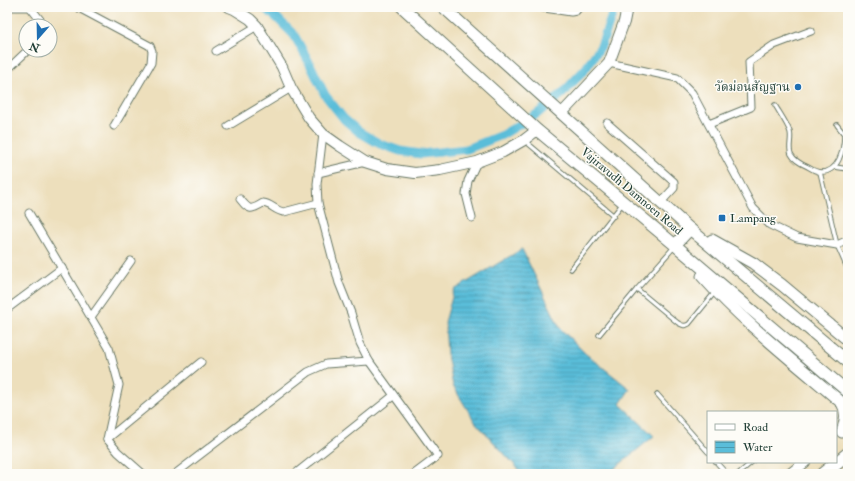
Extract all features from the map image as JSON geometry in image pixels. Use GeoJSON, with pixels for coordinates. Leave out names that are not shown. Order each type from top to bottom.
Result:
{"type":"FeatureCollection","features":[{"type":"Feature","properties":{"kind":"highway"},"geometry":{"type":"LineString","coordinates":[[837,463],[848,454]]}},
{"type":"Feature","properties":{"kind":"highway"},"geometry":{"type":"LineString","coordinates":[[823,474],[837,463]]}},
{"type":"Feature","properties":{"kind":"main road","name":"Vajiravudh Damnoen Road"},"geometry":{"type":"LineString","coordinates":[[402,7],[537,130],[848,392]]}},
{"type":"Feature","properties":{"kind":"main road","name":"Vajiravudh Damnoen Road"},"geometry":{"type":"LineString","coordinates":[[443,7],[662,202],[690,229],[848,362]]}},
{"type":"Feature","properties":{"kind":"main road"},"geometry":{"type":"LineString","coordinates":[[842,432],[846,418],[842,403],[748,322],[716,291],[675,245],[690,229],[753,263],[848,340]]}},
{"type":"Feature","properties":{"kind":"street"},"geometry":{"type":"LineString","coordinates":[[7,7],[30,7],[39,18]]}},
{"type":"Feature","properties":{"kind":"street"},"geometry":{"type":"LineString","coordinates":[[77,7],[150,46],[152,51],[152,62],[114,126]]}},
{"type":"Feature","properties":{"kind":"street"},"geometry":{"type":"LineString","coordinates":[[229,7],[250,19],[256,26],[282,67],[291,88],[309,118],[323,134],[365,162],[387,169],[415,173],[440,170],[478,162],[503,152],[524,140],[537,130]]}},
{"type":"Feature","properties":{"kind":"street"},"geometry":{"type":"LineString","coordinates":[[538,7],[571,12],[576,11],[579,7]]}},
{"type":"Feature","properties":{"kind":"street"},"geometry":{"type":"LineString","coordinates":[[562,113],[609,63],[624,22],[627,7]]}},
{"type":"Feature","properties":{"kind":"street"},"geometry":{"type":"LineString","coordinates":[[216,51],[256,26]]}},
{"type":"Feature","properties":{"kind":"street"},"geometry":{"type":"LineString","coordinates":[[708,124],[751,107],[749,62],[774,45],[811,32]]}},
{"type":"Feature","properties":{"kind":"street"},"geometry":{"type":"LineString","coordinates":[[7,70],[20,58]]}},
{"type":"Feature","properties":{"kind":"street"},"geometry":{"type":"LineString","coordinates":[[609,63],[677,78],[692,93],[753,208],[770,225],[797,238],[837,245],[848,240]]}},
{"type":"Feature","properties":{"kind":"street"},"geometry":{"type":"LineString","coordinates":[[228,126],[291,88]]}},
{"type":"Feature","properties":{"kind":"street"},"geometry":{"type":"LineString","coordinates":[[607,123],[674,182],[674,188],[662,202]]}},
{"type":"Feature","properties":{"kind":"street"},"geometry":{"type":"LineString","coordinates":[[323,134],[317,184],[318,203],[339,283],[351,312],[360,343],[369,361],[393,396],[438,456],[414,474]]}},
{"type":"Feature","properties":{"kind":"street"},"geometry":{"type":"LineString","coordinates":[[318,173],[365,162]]}},
{"type":"Feature","properties":{"kind":"street"},"geometry":{"type":"LineString","coordinates":[[472,218],[466,194],[468,180],[478,162]]}},
{"type":"Feature","properties":{"kind":"street"},"geometry":{"type":"LineString","coordinates":[[240,199],[247,207],[251,209],[263,203],[284,212],[318,203]]}},
{"type":"Feature","properties":{"kind":"street"},"geometry":{"type":"LineString","coordinates":[[29,213],[109,348],[119,385],[107,439]]}},
{"type":"Feature","properties":{"kind":"street"},"geometry":{"type":"LineString","coordinates":[[91,317],[131,261]]}},
{"type":"Feature","properties":{"kind":"street"},"geometry":{"type":"LineString","coordinates":[[7,309],[62,268]]}},
{"type":"Feature","properties":{"kind":"street"},"geometry":{"type":"LineString","coordinates":[[175,474],[308,372],[326,364],[369,361]]}},
{"type":"Feature","properties":{"kind":"street"},"geometry":{"type":"LineString","coordinates":[[107,439],[201,362]]}},
{"type":"Feature","properties":{"kind":"street"},"geometry":{"type":"LineString","coordinates":[[295,474],[393,396]]}},
{"type":"Feature","properties":{"kind":"street"},"geometry":{"type":"LineString","coordinates":[[107,439],[118,452],[143,474]]}},
{"type":"Feature","properties":{"kind":"street"},"geometry":{"type":"LineString","coordinates":[[790,474],[804,463]]}},
{"type":"Feature","properties":{"kind":"lane"},"geometry":{"type":"LineString","coordinates":[[775,106],[790,132],[791,154],[796,160],[817,172],[829,170],[835,167],[848,169]]}},
{"type":"Feature","properties":{"kind":"lane"},"geometry":{"type":"LineString","coordinates":[[835,167],[844,143],[844,134],[837,125]]}},
{"type":"Feature","properties":{"kind":"lane"},"geometry":{"type":"LineString","coordinates":[[524,140],[614,216]]}},
{"type":"Feature","properties":{"kind":"lane"},"geometry":{"type":"LineString","coordinates":[[820,172],[837,245],[848,270]]}},
{"type":"Feature","properties":{"kind":"lane"},"geometry":{"type":"LineString","coordinates":[[571,269],[624,202]]}},
{"type":"Feature","properties":{"kind":"lane"},"geometry":{"type":"LineString","coordinates":[[599,335],[675,245]]}},
{"type":"Feature","properties":{"kind":"lane"},"geometry":{"type":"LineString","coordinates":[[637,289],[682,326],[689,324],[716,291]]}},
{"type":"Feature","properties":{"kind":"lane"},"geometry":{"type":"LineString","coordinates":[[657,394],[707,451]]}},
{"type":"Feature","properties":{"kind":"lane"},"geometry":{"type":"LineString","coordinates":[[717,463],[727,474]]}},
{"type":"Feature","properties":{"kind":"lane"},"geometry":{"type":"LineString","coordinates":[[738,474],[751,463]]}},
{"type":"Feature","properties":{"kind":"water"},"geometry":{"type":"Polygon","coordinates":[[[522,249],[560,328],[586,354],[630,389],[620,404],[654,436],[608,474],[523,474],[475,422],[453,386],[447,354],[445,322],[454,290],[522,249]]]}},
{"type":"Feature","properties":{"kind":"waterway"},"geometry":{"type":"LineString","coordinates":[[263,7],[277,18],[294,35],[325,95],[344,119],[359,132],[380,144],[400,151],[421,154],[467,149],[502,135],[537,114],[563,93],[586,68],[601,46],[612,15],[613,7]]}},
{"type":"Feature","properties":{"kind":"place","name":"วัดม่อนสัญฐาน"},"geometry":{"type":"Point","coordinates":[798,87]}},
{"type":"Feature","properties":{"kind":"place","name":"Lampang"},"geometry":{"type":"Point","coordinates":[722,218]}}]}
